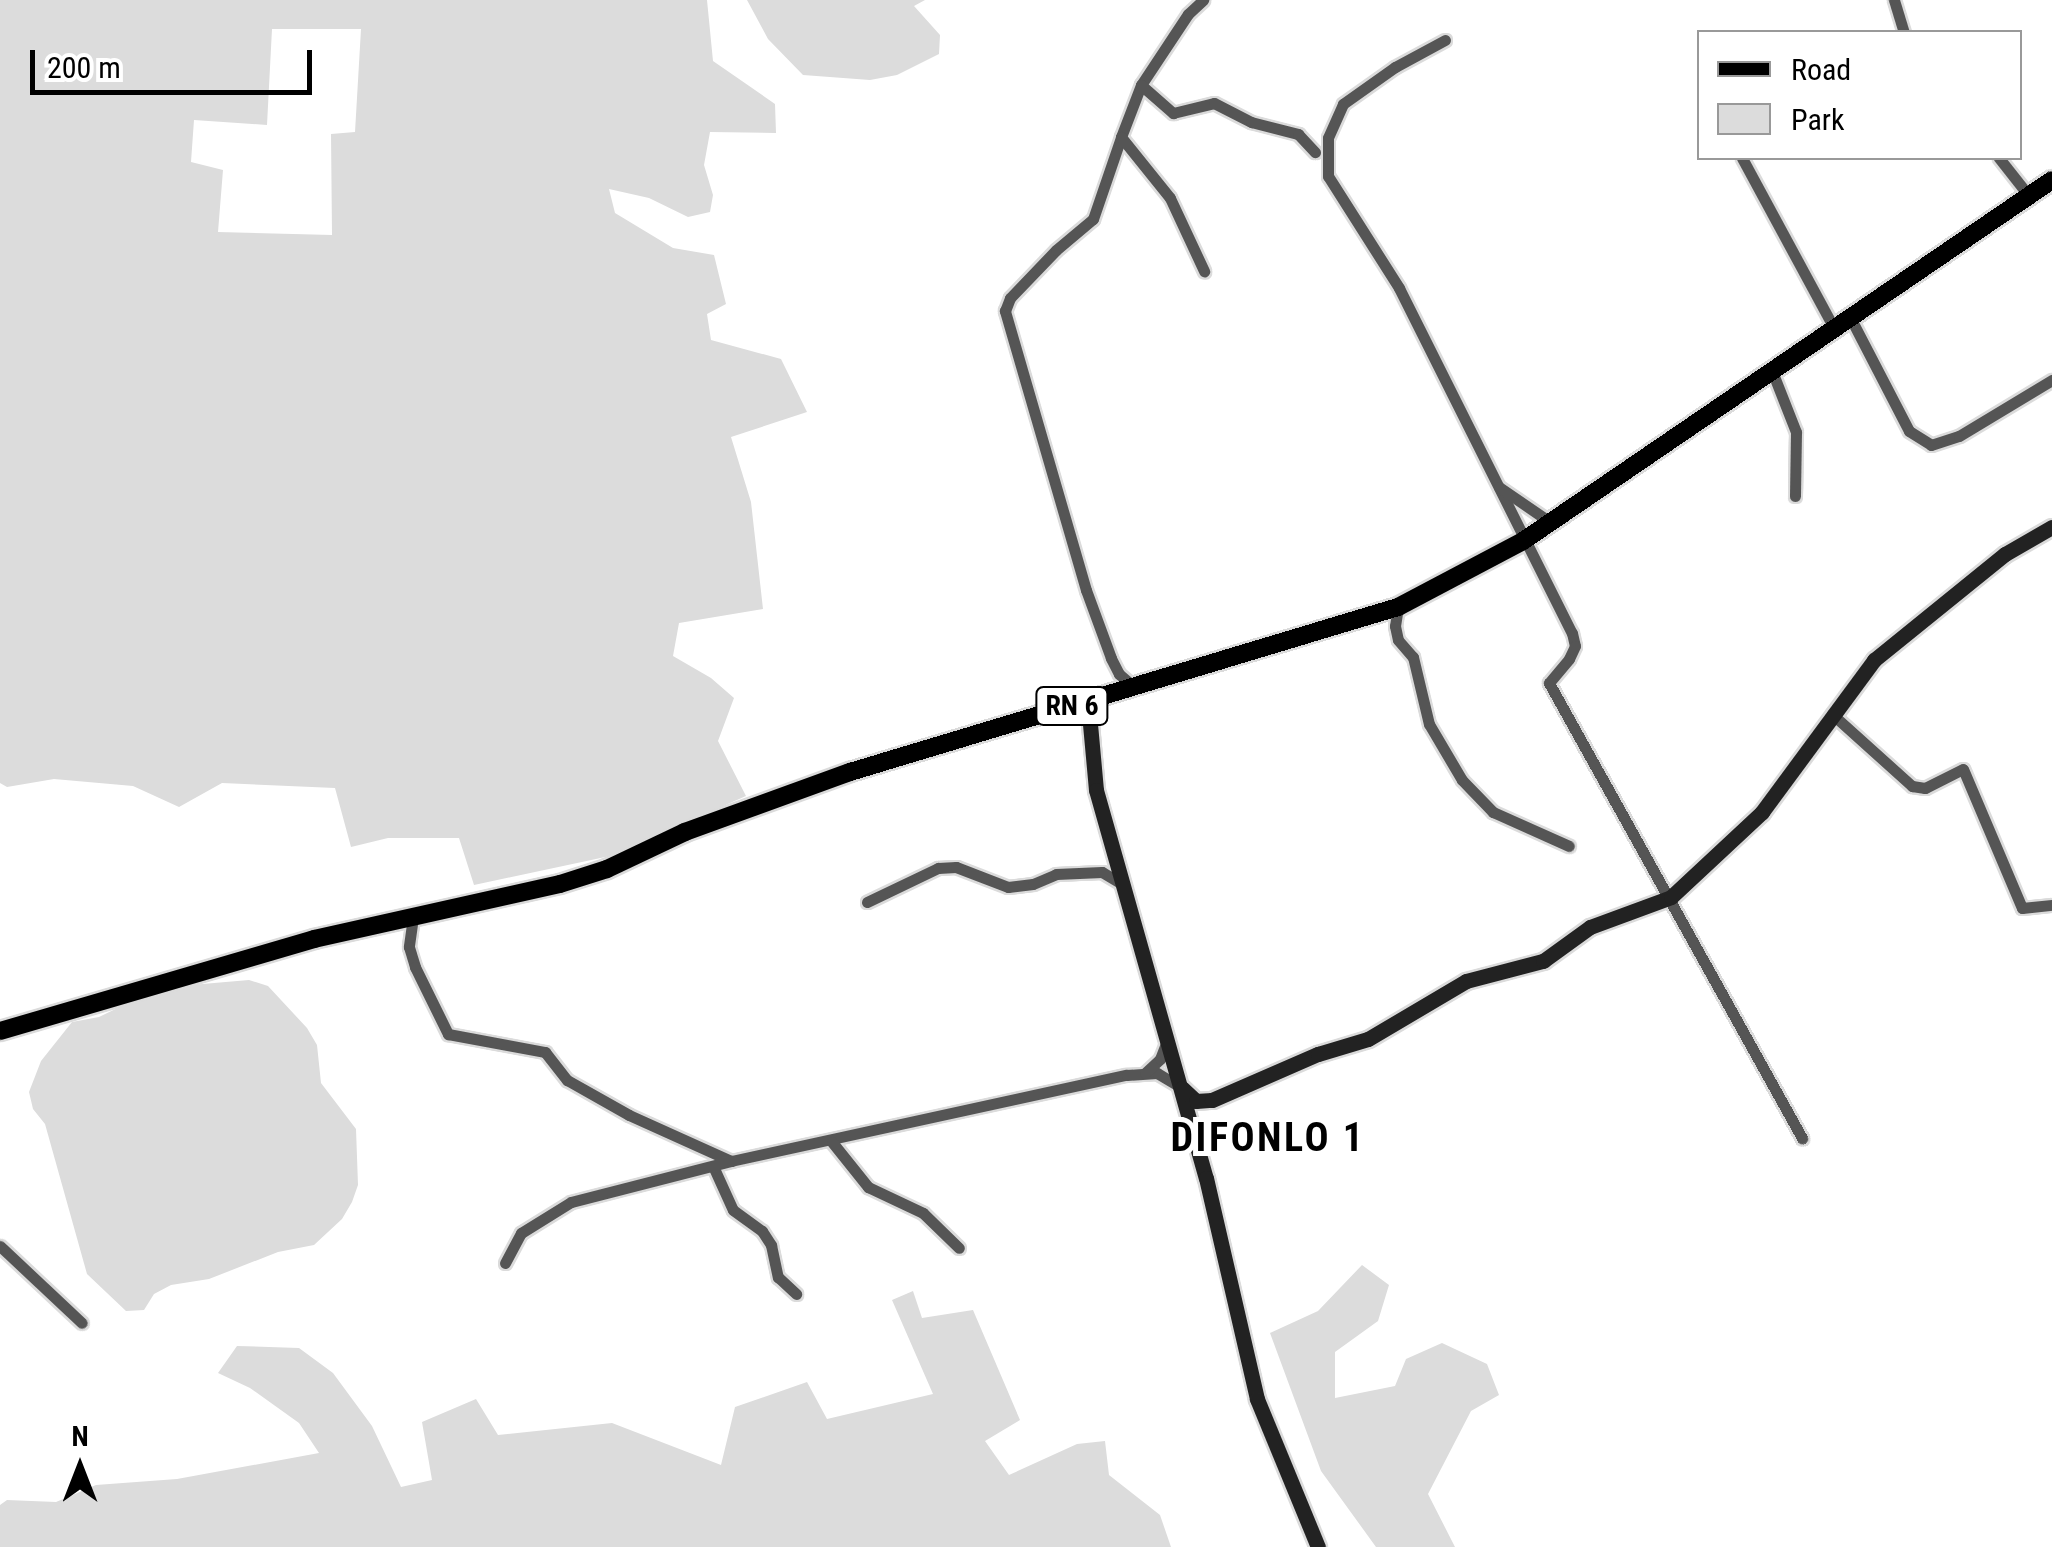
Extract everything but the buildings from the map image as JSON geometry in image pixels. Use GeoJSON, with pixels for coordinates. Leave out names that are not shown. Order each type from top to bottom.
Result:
{"type":"FeatureCollection","features":[{"type":"Feature","properties":{"kind":"main road","name":"RN 6"},"geometry":{"type":"LineString","coordinates":[[0,1030],[314,939],[560,884],[606,868],[684,832],[850,772],[1398,607],[1523,541],[2052,180]]}},
{"type":"Feature","properties":{"kind":"street"},"geometry":{"type":"LineString","coordinates":[[1134,687],[1111,658],[1086,590],[1005,311],[1010,298],[1093,219],[1141,85],[1188,14],[1204,0]]}},
{"type":"Feature","properties":{"kind":"street"},"geometry":{"type":"LineString","coordinates":[[1894,0],[1903,30]]}},
{"type":"Feature","properties":{"kind":"street"},"geometry":{"type":"LineString","coordinates":[[1445,40],[1396,66],[1343,104],[1328,138],[1328,176],[1399,288],[1572,633],[1575,646],[1549,683],[1802,1138]]}},
{"type":"Feature","properties":{"kind":"street"},"geometry":{"type":"LineString","coordinates":[[1141,85],[1173,113],[1214,103],[1251,122],[1298,134],[1316,152]]}},
{"type":"Feature","properties":{"kind":"street"},"geometry":{"type":"LineString","coordinates":[[1121,137],[1170,198],[1204,270]]}},
{"type":"Feature","properties":{"kind":"street"},"geometry":{"type":"LineString","coordinates":[[1743,160],[1909,431],[1930,445],[1959,436],[2052,380]]}},
{"type":"Feature","properties":{"kind":"street"},"geometry":{"type":"LineString","coordinates":[[2001,160],[2029,196]]}},
{"type":"Feature","properties":{"kind":"street"},"geometry":{"type":"LineString","coordinates":[[1772,371],[1796,432],[1795,496]]}},
{"type":"Feature","properties":{"kind":"street"},"geometry":{"type":"LineString","coordinates":[[1496,484],[1550,522]]}},
{"type":"Feature","properties":{"kind":"street"},"geometry":{"type":"LineString","coordinates":[[505,1263],[521,1233],[571,1202],[731,1161],[1144,1072],[1164,1074],[1196,1101],[1212,1100],[1318,1054],[1368,1040],[1466,981],[1543,961],[1590,927],[1671,897],[1753,822],[1832,714],[1886,650],[2005,554],[2052,527]]}},
{"type":"Feature","properties":{"kind":"street"},"geometry":{"type":"LineString","coordinates":[[1398,607],[1394,626],[1398,640],[1413,656],[1429,724],[1462,780],[1493,812],[1569,846]]}},
{"type":"Feature","properties":{"kind":"street"},"geometry":{"type":"LineString","coordinates":[[1088,702],[1096,790],[1182,1088],[1257,1399],[1318,1547]]}},
{"type":"Feature","properties":{"kind":"street"},"geometry":{"type":"LineString","coordinates":[[1832,714],[1912,786],[1925,788],[1963,769],[2022,908],[2052,906]]}},
{"type":"Feature","properties":{"kind":"street"},"geometry":{"type":"LineString","coordinates":[[866,902],[938,868],[956,867],[1008,888],[1033,884],[1056,874],[1102,872],[1122,884]]}},
{"type":"Feature","properties":{"kind":"street"},"geometry":{"type":"LineString","coordinates":[[412,917],[410,947],[416,967],[448,1034],[536,1048],[552,1058],[568,1080],[629,1116],[731,1161]]}},
{"type":"Feature","properties":{"kind":"street"},"geometry":{"type":"LineString","coordinates":[[1144,1072],[1160,1059],[1166,1043]]}},
{"type":"Feature","properties":{"kind":"street"},"geometry":{"type":"LineString","coordinates":[[832,1142],[868,1188],[922,1213],[958,1248]]}},
{"type":"Feature","properties":{"kind":"street"},"geometry":{"type":"LineString","coordinates":[[713,1166],[733,1210],[762,1231],[772,1244],[778,1278],[796,1294]]}},
{"type":"Feature","properties":{"kind":"street"},"geometry":{"type":"LineString","coordinates":[[0,1246],[82,1323]]}},
{"type":"Feature","properties":{"kind":"green space"},"geometry":{"type":"Polygon","coordinates":[[[0,0],[707,0],[713,61],[775,104],[776,133],[710,132],[704,165],[713,195],[710,212],[688,217],[649,198],[609,189],[615,213],[673,248],[714,255],[726,304],[707,314],[711,340],[781,359],[807,412],[731,437],[751,502],[763,609],[679,623],[673,656],[711,678],[734,698],[718,741],[746,796],[610,856],[474,885],[459,838],[388,838],[351,847],[335,788],[222,783],[179,807],[133,786],[54,779],[7,787],[0,783],[0,0]],[[272,29],[267,125],[194,120],[191,162],[223,170],[218,232],[332,235],[331,134],[355,132],[361,29],[272,29]]]}},
{"type":"Feature","properties":{"kind":"green space"},"geometry":{"type":"Polygon","coordinates":[[[747,0],[925,0],[914,6],[940,35],[939,54],[897,75],[870,80],[803,75],[768,39],[747,0]]]}},
{"type":"Feature","properties":{"kind":"green space"},"geometry":{"type":"Polygon","coordinates":[[[249,980],[268,986],[307,1028],[317,1045],[321,1083],[356,1129],[358,1185],[352,1202],[342,1219],[314,1245],[278,1252],[209,1279],[171,1285],[154,1294],[144,1310],[126,1311],[87,1274],[45,1124],[33,1109],[29,1092],[41,1061],[72,1022],[99,1017],[134,1000],[191,985],[249,980]]]}},
{"type":"Feature","properties":{"kind":"green space"},"geometry":{"type":"Polygon","coordinates":[[[1362,1265],[1389,1285],[1378,1321],[1335,1352],[1335,1398],[1395,1386],[1406,1359],[1442,1343],[1487,1364],[1499,1395],[1471,1411],[1428,1494],[1455,1547],[1376,1547],[1321,1471],[1270,1333],[1318,1311],[1362,1265]]]}},
{"type":"Feature","properties":{"kind":"green space"},"geometry":{"type":"Polygon","coordinates":[[[913,1291],[922,1318],[973,1310],[1020,1420],[985,1441],[1009,1475],[1077,1444],[1105,1441],[1109,1475],[1160,1515],[1171,1547],[0,1547],[0,1505],[7,1500],[56,1502],[96,1485],[177,1479],[319,1453],[299,1423],[250,1388],[218,1373],[237,1346],[299,1348],[333,1373],[372,1426],[401,1487],[432,1480],[422,1422],[476,1399],[498,1435],[612,1423],[721,1465],[735,1407],[807,1382],[827,1419],[933,1394],[892,1300],[913,1291]]]}},
{"type":"Feature","properties":{"kind":"district","name":"DIFONLO 1"},"geometry":{"type":"Point","coordinates":[1268,1138]}}]}
